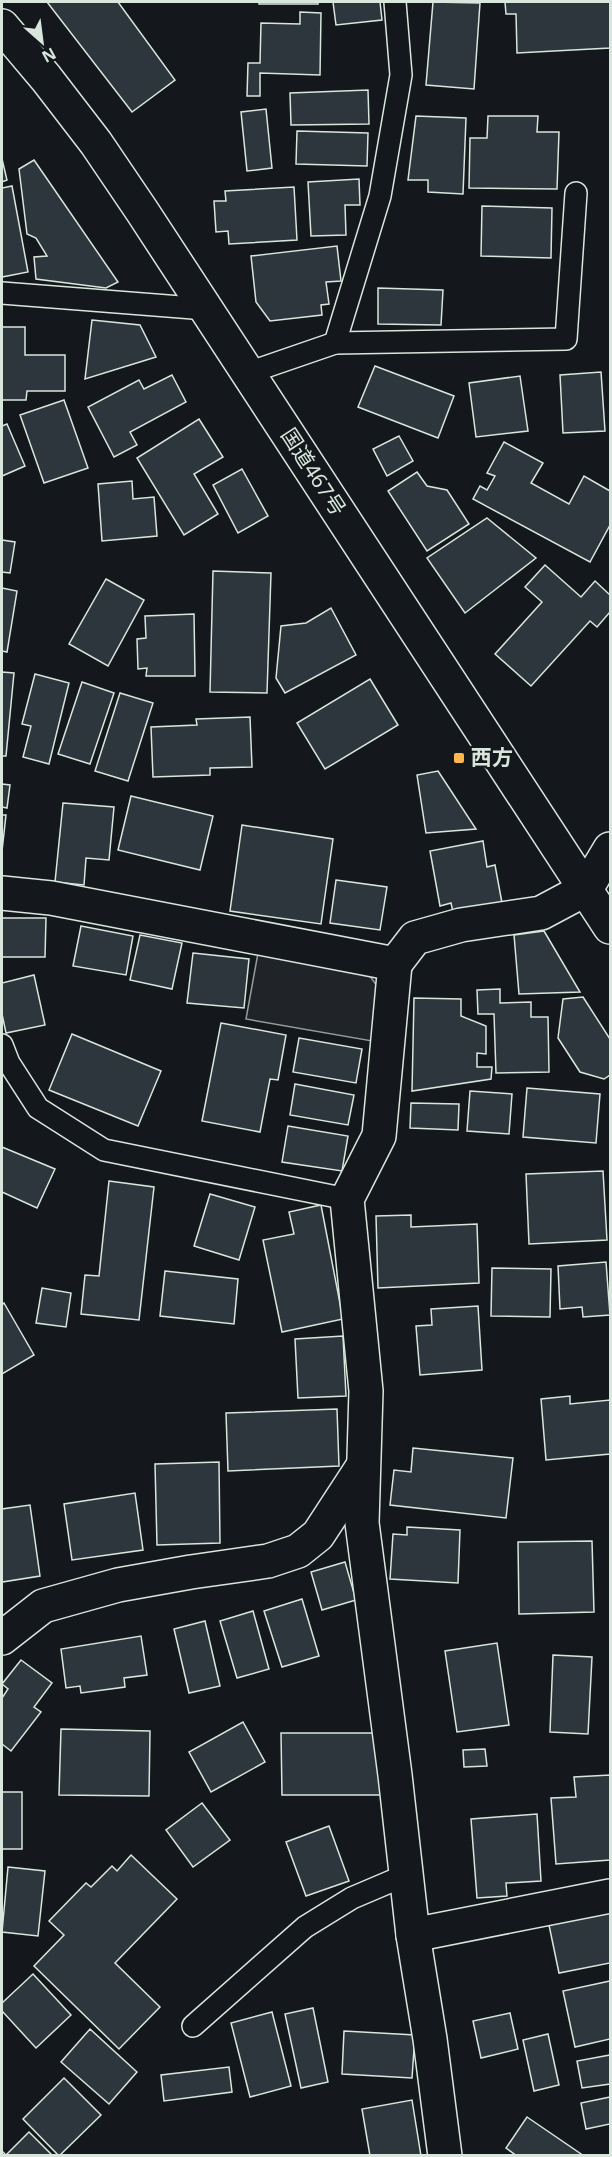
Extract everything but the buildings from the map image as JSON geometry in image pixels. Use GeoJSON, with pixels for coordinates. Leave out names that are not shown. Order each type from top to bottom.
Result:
{"type":"FeatureCollection","features":[{"type":"Feature","properties":{"kind":"main road","name":"国道467号"},"geometry":{"type":"LineString","coordinates":[[2,26],[96,142],[610,927]]}},
{"type":"Feature","properties":{"kind":"main road"},"geometry":{"type":"LineString","coordinates":[[445,2156],[430,2039],[413,1935],[362,1523],[366,1391],[347,1199],[379,1136],[395,964],[416,938],[461,925],[541,913],[586,889],[610,849]]}},
{"type":"Feature","properties":{"kind":"main road"},"geometry":{"type":"LineString","coordinates":[[2,893],[51,897],[395,964]]}},
{"type":"Feature","properties":{"kind":"main road"},"geometry":{"type":"LineString","coordinates":[[2,1638],[43,1606],[118,1585],[268,1562],[298,1551],[318,1535],[363,1467]]}},
{"type":"Feature","properties":{"kind":"main road"},"geometry":{"type":"LineString","coordinates":[[413,1935],[610,1896]]}},
{"type":"Feature","properties":{"kind":"lane"},"geometry":{"type":"LineString","coordinates":[[335,343],[380,196],[401,75],[395,2]]}},
{"type":"Feature","properties":{"kind":"lane"},"geometry":{"type":"LineString","coordinates":[[248,373],[335,343],[566,339],[576,193]]}},
{"type":"Feature","properties":{"kind":"lane"},"geometry":{"type":"LineString","coordinates":[[2,293],[206,309]]}},
{"type":"Feature","properties":{"kind":"lane"},"geometry":{"type":"LineString","coordinates":[[2,1045],[9,1063],[38,1108],[104,1150],[347,1199]]}},
{"type":"Feature","properties":{"kind":"lane"},"geometry":{"type":"LineString","coordinates":[[193,2026],[305,1927],[352,1898],[406,1875]]}},
{"type":"Feature","properties":{"kind":"shaded area"},"geometry":{"type":"Polygon","coordinates":[[[258,953],[367,972],[380,990],[372,1041],[246,1019],[258,953]]]}},
{"type":"Feature","properties":{"kind":"place","name":"西方"},"geometry":{"type":"Point","coordinates":[459,758]}}]}
